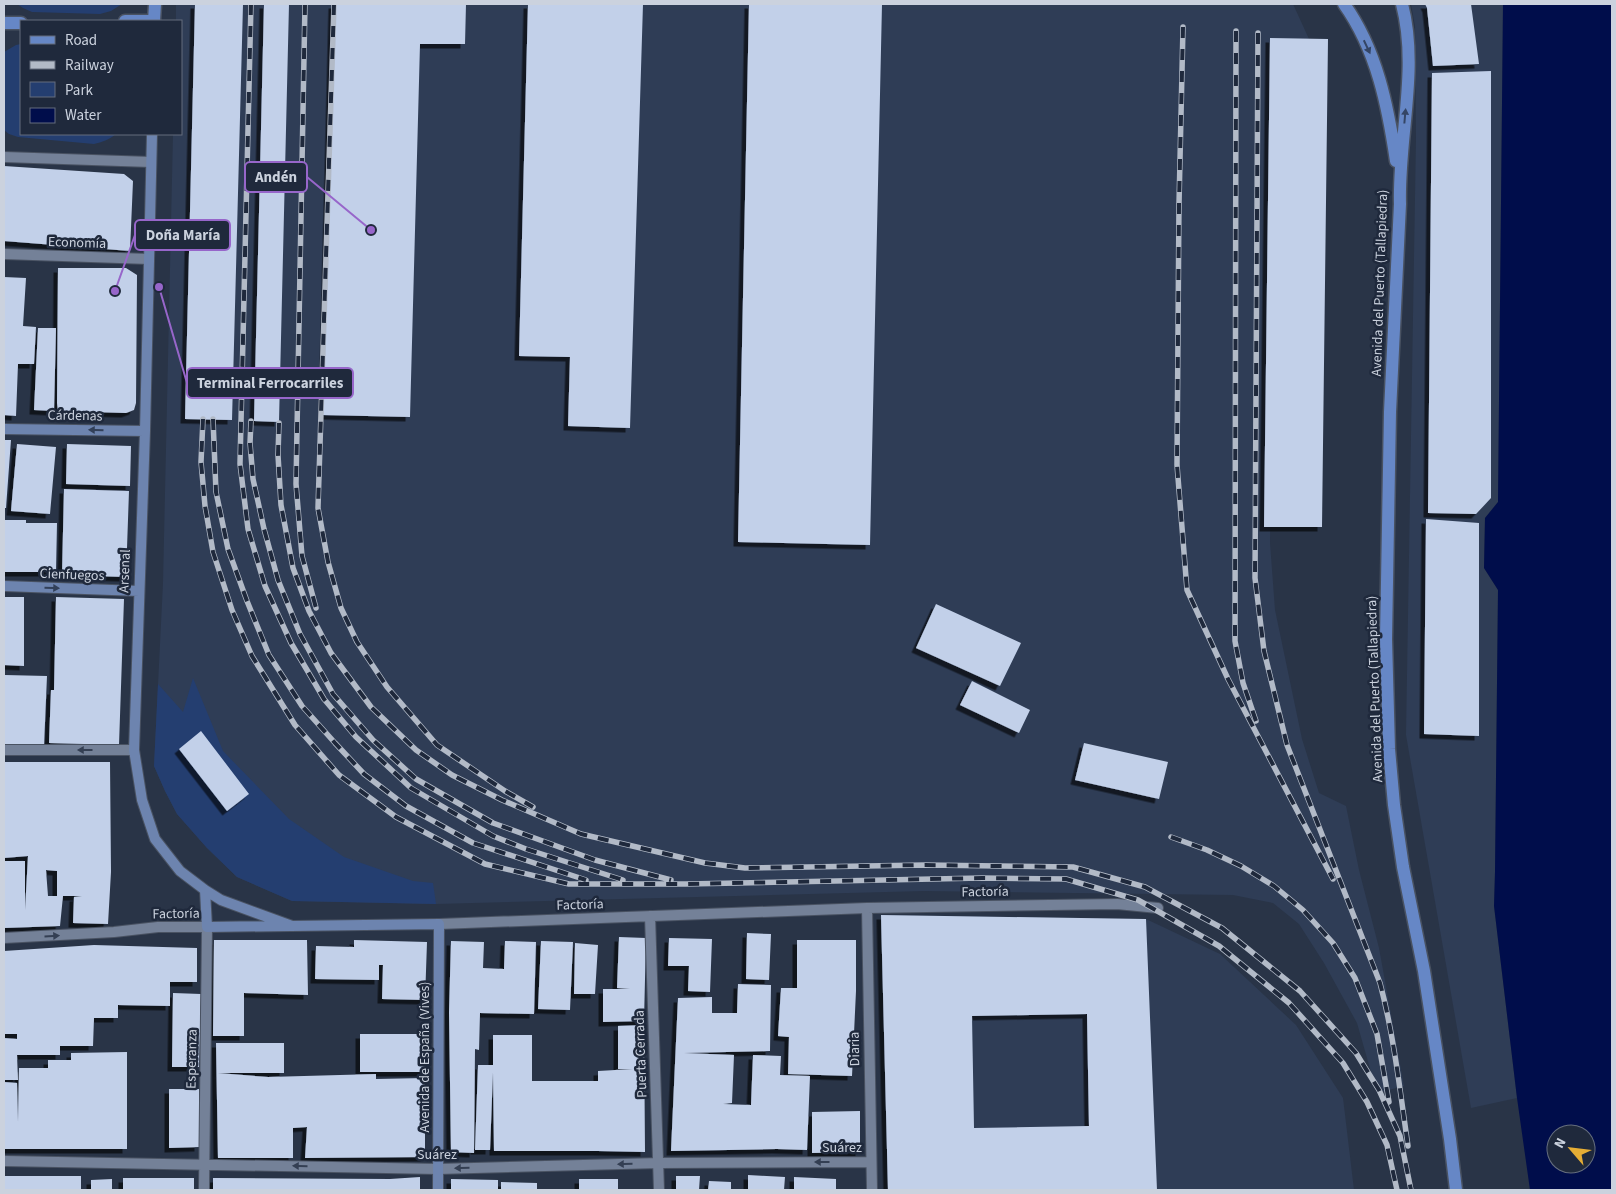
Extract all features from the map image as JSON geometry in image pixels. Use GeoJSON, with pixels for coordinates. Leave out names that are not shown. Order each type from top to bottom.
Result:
{"type":"FeatureCollection","features":[{"type":"Feature","properties":{"kind":"main road"},"geometry":{"type":"LineString","coordinates":[[154,20],[155,4]]}},
{"type":"Feature","properties":{"kind":"main road"},"geometry":{"type":"LineString","coordinates":[[1344,4],[1369,48],[1379,79],[1389,115],[1399,182]]}},
{"type":"Feature","properties":{"kind":"main road"},"geometry":{"type":"LineString","coordinates":[[1399,182],[1408,57],[1406,21],[1402,4]]}},
{"type":"Feature","properties":{"kind":"main road"},"geometry":{"type":"LineString","coordinates":[[4,23],[20,23]]}},
{"type":"Feature","properties":{"kind":"main road","name":"Avenida del Puerto (Tallapiedra)"},"geometry":{"type":"LineString","coordinates":[[1399,182],[1400,204],[1390,412],[1386,639],[1388,749],[1402,859],[1424,971],[1456,1190]]}},
{"type":"Feature","properties":{"kind":"street","name":"Arsenal"},"geometry":{"type":"LineString","coordinates":[[152,135],[145,431],[134,750],[142,800],[155,839],[180,871],[222,900],[292,926]]}},
{"type":"Feature","properties":{"kind":"street"},"geometry":{"type":"LineString","coordinates":[[4,157],[151,162]]}},
{"type":"Feature","properties":{"kind":"street","name":"Economía"},"geometry":{"type":"LineString","coordinates":[[4,254],[149,259]]}},
{"type":"Feature","properties":{"kind":"street","name":"Cárdenas"},"geometry":{"type":"LineString","coordinates":[[4,429],[145,431]]}},
{"type":"Feature","properties":{"kind":"street","name":"Cienfuegos"},"geometry":{"type":"LineString","coordinates":[[4,586],[139,591]]}},
{"type":"Feature","properties":{"kind":"street"},"geometry":{"type":"LineString","coordinates":[[4,750],[134,750]]}},
{"type":"Feature","properties":{"kind":"street"},"geometry":{"type":"LineString","coordinates":[[205,890],[207,927]]}},
{"type":"Feature","properties":{"kind":"street","name":"Factoría"},"geometry":{"type":"LineString","coordinates":[[4,938],[114,932],[158,927],[439,924],[867,908],[1117,904],[1158,908]]}},
{"type":"Feature","properties":{"kind":"street","name":"Diaria"},"geometry":{"type":"LineString","coordinates":[[867,908],[872,1190]]}},
{"type":"Feature","properties":{"kind":"street","name":"Puerta Cerrada"},"geometry":{"type":"LineString","coordinates":[[650,916],[659,1190]]}},
{"type":"Feature","properties":{"kind":"street","name":"Avenida de España (Vives)"},"geometry":{"type":"LineString","coordinates":[[438,1190],[439,924]]}},
{"type":"Feature","properties":{"kind":"street","name":"Esperanza"},"geometry":{"type":"LineString","coordinates":[[204,1190],[207,927]]}},
{"type":"Feature","properties":{"kind":"street","name":"Suárez"},"geometry":{"type":"LineString","coordinates":[[4,1161],[438,1169],[659,1163],[871,1162]]}},
{"type":"Feature","properties":{"kind":"shaded area"},"geometry":{"type":"Polygon","coordinates":[[[176,4],[1293,4],[1309,39],[1276,39],[1270,543],[1275,610],[1302,739],[1319,793],[1346,806],[1359,870],[1379,948],[1404,1086],[1377,1093],[1357,1023],[1324,963],[1299,924],[1273,903],[1233,895],[924,891],[436,904],[292,901],[237,877],[207,848],[177,814],[154,766],[163,583],[173,135],[182,135],[182,20],[176,20],[176,4]]]}},
{"type":"Feature","properties":{"kind":"shaded area"},"geometry":{"type":"Polygon","coordinates":[[[1411,4],[1503,4],[1498,502],[1485,518],[1484,568],[1498,590],[1494,906],[1517,1098],[1471,1108],[1406,735],[1416,138],[1415,26],[1411,4]]]}},
{"type":"Feature","properties":{"kind":"shaded area"},"geometry":{"type":"Polygon","coordinates":[[[881,915],[1146,919],[1220,954],[1296,1025],[1343,1098],[1354,1190],[888,1190],[881,915]]]}},
{"type":"Feature","properties":{"kind":"green space"},"geometry":{"type":"Polygon","coordinates":[[[17,4],[122,4],[111,11],[100,14],[32,12],[17,4]]]}},
{"type":"Feature","properties":{"kind":"green space"},"geometry":{"type":"Polygon","coordinates":[[[20,44],[20,135],[115,135],[94,144],[18,137],[4,130],[4,52],[20,44]]]}},
{"type":"Feature","properties":{"kind":"green space"},"geometry":{"type":"Polygon","coordinates":[[[193,678],[223,751],[289,819],[344,857],[413,881],[433,883],[436,904],[292,901],[237,877],[207,848],[177,814],[154,766],[158,684],[183,712],[193,678]]]}},
{"type":"Feature","properties":{"kind":"water"},"geometry":{"type":"Polygon","coordinates":[[[1503,4],[1612,4],[1612,1190],[1530,1190],[1494,906],[1498,590],[1484,568],[1485,518],[1498,502],[1503,4]]]}},
{"type":"Feature","properties":{"kind":"building"},"geometry":{"type":"Polygon","coordinates":[[[195,4],[243,4],[232,420],[185,419],[195,4]]]}},
{"type":"Feature","properties":{"kind":"building"},"geometry":{"type":"Polygon","coordinates":[[[264,4],[289,4],[279,422],[254,421],[264,4]]]}},
{"type":"Feature","properties":{"kind":"building"},"geometry":{"type":"Polygon","coordinates":[[[333,4],[466,4],[465,44],[420,44],[410,417],[323,415],[333,4]]]}},
{"type":"Feature","properties":{"kind":"building"},"geometry":{"type":"Polygon","coordinates":[[[528,4],[643,4],[630,428],[568,426],[570,357],[519,356],[528,4]]]}},
{"type":"Feature","properties":{"kind":"building"},"geometry":{"type":"Polygon","coordinates":[[[749,4],[882,4],[870,545],[738,542],[749,4]]]}},
{"type":"Feature","properties":{"kind":"building"},"geometry":{"type":"Polygon","coordinates":[[[1425,4],[1471,4],[1479,64],[1433,66],[1425,4]]]}},
{"type":"Feature","properties":{"kind":"building"},"geometry":{"type":"Polygon","coordinates":[[[1270,38],[1328,39],[1322,527],[1264,527],[1270,38]]]}},
{"type":"Feature","properties":{"kind":"building"},"geometry":{"type":"Polygon","coordinates":[[[1491,71],[1491,498],[1476,514],[1428,513],[1432,73],[1491,71]]]}},
{"type":"Feature","properties":{"kind":"building"},"geometry":{"type":"Polygon","coordinates":[[[4,166],[124,174],[133,181],[130,251],[4,241],[4,166]]]}},
{"type":"Feature","properties":{"kind":"building"},"geometry":{"type":"Polygon","coordinates":[[[58,268],[126,268],[137,275],[136,403],[134,410],[126,413],[58,411],[58,268]]]}},
{"type":"Feature","properties":{"kind":"building"},"geometry":{"type":"Polygon","coordinates":[[[4,277],[26,278],[23,326],[36,327],[34,364],[18,364],[16,416],[4,415],[4,277]]]}},
{"type":"Feature","properties":{"kind":"building"},"geometry":{"type":"Polygon","coordinates":[[[38,328],[56,328],[54,411],[34,410],[38,328]]]}},
{"type":"Feature","properties":{"kind":"building"},"geometry":{"type":"Polygon","coordinates":[[[4,440],[11,440],[6,508],[4,508],[4,440]]]}},
{"type":"Feature","properties":{"kind":"building"},"geometry":{"type":"Polygon","coordinates":[[[17,444],[56,447],[50,514],[11,511],[17,444]]]}},
{"type":"Feature","properties":{"kind":"building"},"geometry":{"type":"Polygon","coordinates":[[[67,444],[131,446],[130,486],[66,484],[67,444]]]}},
{"type":"Feature","properties":{"kind":"building"},"geometry":{"type":"Polygon","coordinates":[[[64,489],[129,491],[126,577],[62,575],[64,489]]]}},
{"type":"Feature","properties":{"kind":"building"},"geometry":{"type":"Polygon","coordinates":[[[1426,519],[1479,523],[1479,736],[1424,734],[1426,519]]]}},
{"type":"Feature","properties":{"kind":"building"},"geometry":{"type":"Polygon","coordinates":[[[4,520],[26,520],[26,523],[57,523],[56,572],[4,572],[4,520]]]}},
{"type":"Feature","properties":{"kind":"building"},"geometry":{"type":"Polygon","coordinates":[[[4,597],[24,597],[24,666],[4,665],[4,597]]]}},
{"type":"Feature","properties":{"kind":"building"},"geometry":{"type":"Polygon","coordinates":[[[56,597],[124,599],[119,745],[49,743],[51,690],[54,690],[56,597]]]}},
{"type":"Feature","properties":{"kind":"building"},"geometry":{"type":"Polygon","coordinates":[[[936,604],[1021,643],[1000,686],[916,648],[936,604]]]}},
{"type":"Feature","properties":{"kind":"building"},"geometry":{"type":"Polygon","coordinates":[[[5,675],[47,676],[44,746],[4,744],[5,675]]]}},
{"type":"Feature","properties":{"kind":"building"},"geometry":{"type":"Polygon","coordinates":[[[972,681],[1030,710],[1019,733],[960,705],[972,681]]]}},
{"type":"Feature","properties":{"kind":"building"},"geometry":{"type":"Polygon","coordinates":[[[201,731],[249,794],[227,811],[179,749],[201,731]]]}},
{"type":"Feature","properties":{"kind":"building"},"geometry":{"type":"Polygon","coordinates":[[[1084,743],[1168,762],[1159,799],[1075,780],[1084,743]]]}},
{"type":"Feature","properties":{"kind":"building"},"geometry":{"type":"Polygon","coordinates":[[[4,762],[110,762],[111,872],[108,924],[73,923],[74,897],[82,896],[63,896],[60,926],[4,928],[4,861],[25,861],[25,910],[28,856],[4,858],[4,762]],[[46,870],[48,896],[57,896],[57,871],[46,870]]]}},
{"type":"Feature","properties":{"kind":"building"},"geometry":{"type":"Polygon","coordinates":[[[881,915],[1146,919],[1157,1190],[888,1190],[881,915]],[[1087,1014],[972,1016],[974,1128],[1089,1126],[1087,1014]]]}},
{"type":"Feature","properties":{"kind":"building"},"geometry":{"type":"Polygon","coordinates":[[[747,933],[771,934],[769,980],[746,979],[747,933]]]}},
{"type":"Feature","properties":{"kind":"building"},"geometry":{"type":"Polygon","coordinates":[[[619,937],[646,938],[644,1021],[603,1022],[603,989],[630,989],[617,988],[619,937]]]}},
{"type":"Feature","properties":{"kind":"building"},"geometry":{"type":"Polygon","coordinates":[[[669,938],[712,939],[710,992],[688,991],[689,966],[668,966],[669,938]]]}},
{"type":"Feature","properties":{"kind":"building"},"geometry":{"type":"Polygon","coordinates":[[[214,940],[307,940],[308,995],[244,993],[244,1036],[213,1036],[214,940]]]}},
{"type":"Feature","properties":{"kind":"building"},"geometry":{"type":"Polygon","coordinates":[[[354,940],[427,942],[425,1000],[382,999],[383,965],[379,965],[379,980],[315,979],[316,946],[354,947],[354,940]]]}},
{"type":"Feature","properties":{"kind":"building"},"geometry":{"type":"Polygon","coordinates":[[[797,940],[856,940],[852,1076],[788,1074],[789,1037],[778,1036],[781,988],[797,988],[797,940]]]}},
{"type":"Feature","properties":{"kind":"building"},"geometry":{"type":"Polygon","coordinates":[[[451,941],[484,942],[483,968],[504,969],[505,941],[536,942],[534,1014],[480,1013],[479,1050],[475,1049],[474,1153],[451,1152],[449,1012],[451,941]]]}},
{"type":"Feature","properties":{"kind":"building"},"geometry":{"type":"Polygon","coordinates":[[[541,941],[573,942],[570,1010],[538,1009],[541,941]]]}},
{"type":"Feature","properties":{"kind":"building"},"geometry":{"type":"Polygon","coordinates":[[[575,943],[598,945],[595,994],[574,994],[575,943]]]}},
{"type":"Feature","properties":{"kind":"building"},"geometry":{"type":"Polygon","coordinates":[[[94,945],[197,948],[197,982],[170,982],[170,1006],[118,1005],[118,1018],[94,1018],[93,1046],[60,1046],[60,1055],[17,1055],[18,1080],[4,1080],[4,1038],[17,1039],[17,1034],[4,1034],[4,951],[94,945]]]}},
{"type":"Feature","properties":{"kind":"building"},"geometry":{"type":"Polygon","coordinates":[[[738,984],[771,985],[770,1051],[684,1053],[734,1055],[732,1103],[723,1104],[751,1105],[753,1055],[781,1056],[780,1075],[810,1076],[807,1150],[671,1151],[678,998],[712,997],[712,1013],[737,1013],[738,984]]]}},
{"type":"Feature","properties":{"kind":"building"},"geometry":{"type":"Polygon","coordinates":[[[173,993],[201,994],[199,1067],[172,1067],[173,993]]]}},
{"type":"Feature","properties":{"kind":"building"},"geometry":{"type":"Polygon","coordinates":[[[644,1025],[645,1152],[494,1151],[493,1072],[490,1150],[475,1150],[478,1065],[493,1065],[493,1035],[532,1035],[532,1081],[598,1081],[598,1071],[633,1069],[618,1069],[618,1026],[644,1025]]]}},
{"type":"Feature","properties":{"kind":"building"},"geometry":{"type":"Polygon","coordinates":[[[360,1034],[426,1034],[426,1072],[360,1072],[360,1034]]]}},
{"type":"Feature","properties":{"kind":"building"},"geometry":{"type":"Polygon","coordinates":[[[216,1043],[284,1043],[284,1073],[218,1073],[268,1077],[376,1074],[376,1079],[425,1078],[425,1157],[305,1158],[307,1127],[293,1128],[293,1158],[218,1158],[216,1043]]]}},
{"type":"Feature","properties":{"kind":"building"},"geometry":{"type":"Polygon","coordinates":[[[127,1052],[127,1149],[4,1149],[4,1082],[17,1083],[18,1122],[19,1068],[48,1068],[48,1060],[71,1060],[71,1053],[127,1052]]]}},
{"type":"Feature","properties":{"kind":"building"},"geometry":{"type":"Polygon","coordinates":[[[169,1089],[199,1089],[199,1147],[169,1148],[169,1089]]]}},
{"type":"Feature","properties":{"kind":"building"},"geometry":{"type":"Polygon","coordinates":[[[860,1111],[860,1152],[812,1153],[812,1112],[860,1111]]]}},
{"type":"Feature","properties":{"kind":"building"},"geometry":{"type":"Polygon","coordinates":[[[748,1175],[785,1177],[784,1190],[748,1190],[748,1175]]]}},
{"type":"Feature","properties":{"kind":"building"},"geometry":{"type":"Polygon","coordinates":[[[4,1176],[81,1176],[81,1190],[4,1190],[4,1176]]]}},
{"type":"Feature","properties":{"kind":"building"},"geometry":{"type":"Polygon","coordinates":[[[676,1176],[700,1176],[699,1190],[676,1190],[676,1176]]]}},
{"type":"Feature","properties":{"kind":"building"},"geometry":{"type":"Polygon","coordinates":[[[420,1177],[420,1190],[213,1190],[213,1178],[390,1179],[420,1177]]]}},
{"type":"Feature","properties":{"kind":"building"},"geometry":{"type":"Polygon","coordinates":[[[794,1177],[836,1179],[836,1190],[794,1190],[794,1177]]]}},
{"type":"Feature","properties":{"kind":"building"},"geometry":{"type":"Polygon","coordinates":[[[123,1178],[194,1178],[194,1190],[123,1190],[123,1178]]]}},
{"type":"Feature","properties":{"kind":"building"},"geometry":{"type":"Polygon","coordinates":[[[112,1179],[112,1190],[91,1190],[91,1180],[112,1179]]]}},
{"type":"Feature","properties":{"kind":"building"},"geometry":{"type":"Polygon","coordinates":[[[451,1179],[498,1180],[498,1190],[451,1190],[451,1179]]]}},
{"type":"Feature","properties":{"kind":"building"},"geometry":{"type":"Polygon","coordinates":[[[579,1179],[618,1179],[618,1190],[579,1190],[579,1179]]]}},
{"type":"Feature","properties":{"kind":"building"},"geometry":{"type":"Polygon","coordinates":[[[709,1181],[731,1182],[731,1190],[708,1190],[709,1181]]]}},
{"type":"Feature","properties":{"kind":"building"},"geometry":{"type":"Polygon","coordinates":[[[501,1182],[537,1183],[537,1190],[501,1190],[501,1182]]]}},
{"type":"Feature","properties":{"kind":"railway"},"geometry":{"type":"LineString","coordinates":[[251,4],[240,464],[248,529],[265,586],[291,643],[324,699],[356,737],[411,788],[493,836],[526,849],[623,880]]}},
{"type":"Feature","properties":{"kind":"railway"},"geometry":{"type":"LineString","coordinates":[[305,4],[296,484],[302,556],[316,608]]}},
{"type":"Feature","properties":{"kind":"railway"},"geometry":{"type":"LineString","coordinates":[[334,4],[318,508],[328,562],[341,608],[357,642],[387,687],[437,745],[505,791],[533,807]]}},
{"type":"Feature","properties":{"kind":"railway"},"geometry":{"type":"LineString","coordinates":[[1183,27],[1179,204],[1177,465],[1187,590],[1228,679],[1333,879]]}},
{"type":"Feature","properties":{"kind":"railway"},"geometry":{"type":"LineString","coordinates":[[1236,31],[1235,641],[1243,683],[1256,721]]}},
{"type":"Feature","properties":{"kind":"railway"},"geometry":{"type":"LineString","coordinates":[[1258,33],[1255,578],[1264,651],[1287,745],[1380,983],[1393,1043],[1408,1146]]}},
{"type":"Feature","properties":{"kind":"railway"},"geometry":{"type":"LineString","coordinates":[[203,419],[201,462],[205,506],[213,552],[232,610],[252,656],[295,725],[339,775],[396,817],[485,864],[569,884],[686,884],[982,878],[1066,879],[1138,900],[1219,946],[1289,1003],[1343,1063],[1367,1102],[1387,1145],[1397,1190]]}},
{"type":"Feature","properties":{"kind":"railway"},"geometry":{"type":"LineString","coordinates":[[213,419],[216,492],[228,549],[269,655],[302,706],[364,774],[406,806],[473,843],[586,880]]}},
{"type":"Feature","properties":{"kind":"railway"},"geometry":{"type":"LineString","coordinates":[[251,421],[250,443],[253,479],[278,580],[300,634],[333,694],[373,740],[416,779],[493,823],[595,860],[671,880]]}},
{"type":"Feature","properties":{"kind":"railway"},"geometry":{"type":"LineString","coordinates":[[279,423],[278,455],[281,505],[293,568],[309,611],[331,653],[371,707],[416,750],[452,775],[502,800],[581,834],[705,863],[745,868],[925,865],[1073,867],[1145,887],[1222,928],[1300,991],[1356,1053],[1379,1090],[1400,1136],[1411,1190]]}},
{"type":"Feature","properties":{"kind":"railway"},"geometry":{"type":"LineString","coordinates":[[1171,837],[1207,850],[1241,866],[1274,886],[1303,910],[1333,943],[1355,978],[1377,1034],[1389,1102]]}},
{"type":"Feature","properties":{"kind":"place","name":"Andén"},"geometry":{"type":"Point","coordinates":[371,230]}},
{"type":"Feature","properties":{"kind":"place","name":"Terminal Ferrocarriles"},"geometry":{"type":"Point","coordinates":[159,287]}},
{"type":"Feature","properties":{"kind":"place","name":"Doña María"},"geometry":{"type":"Point","coordinates":[115,291]}}]}
